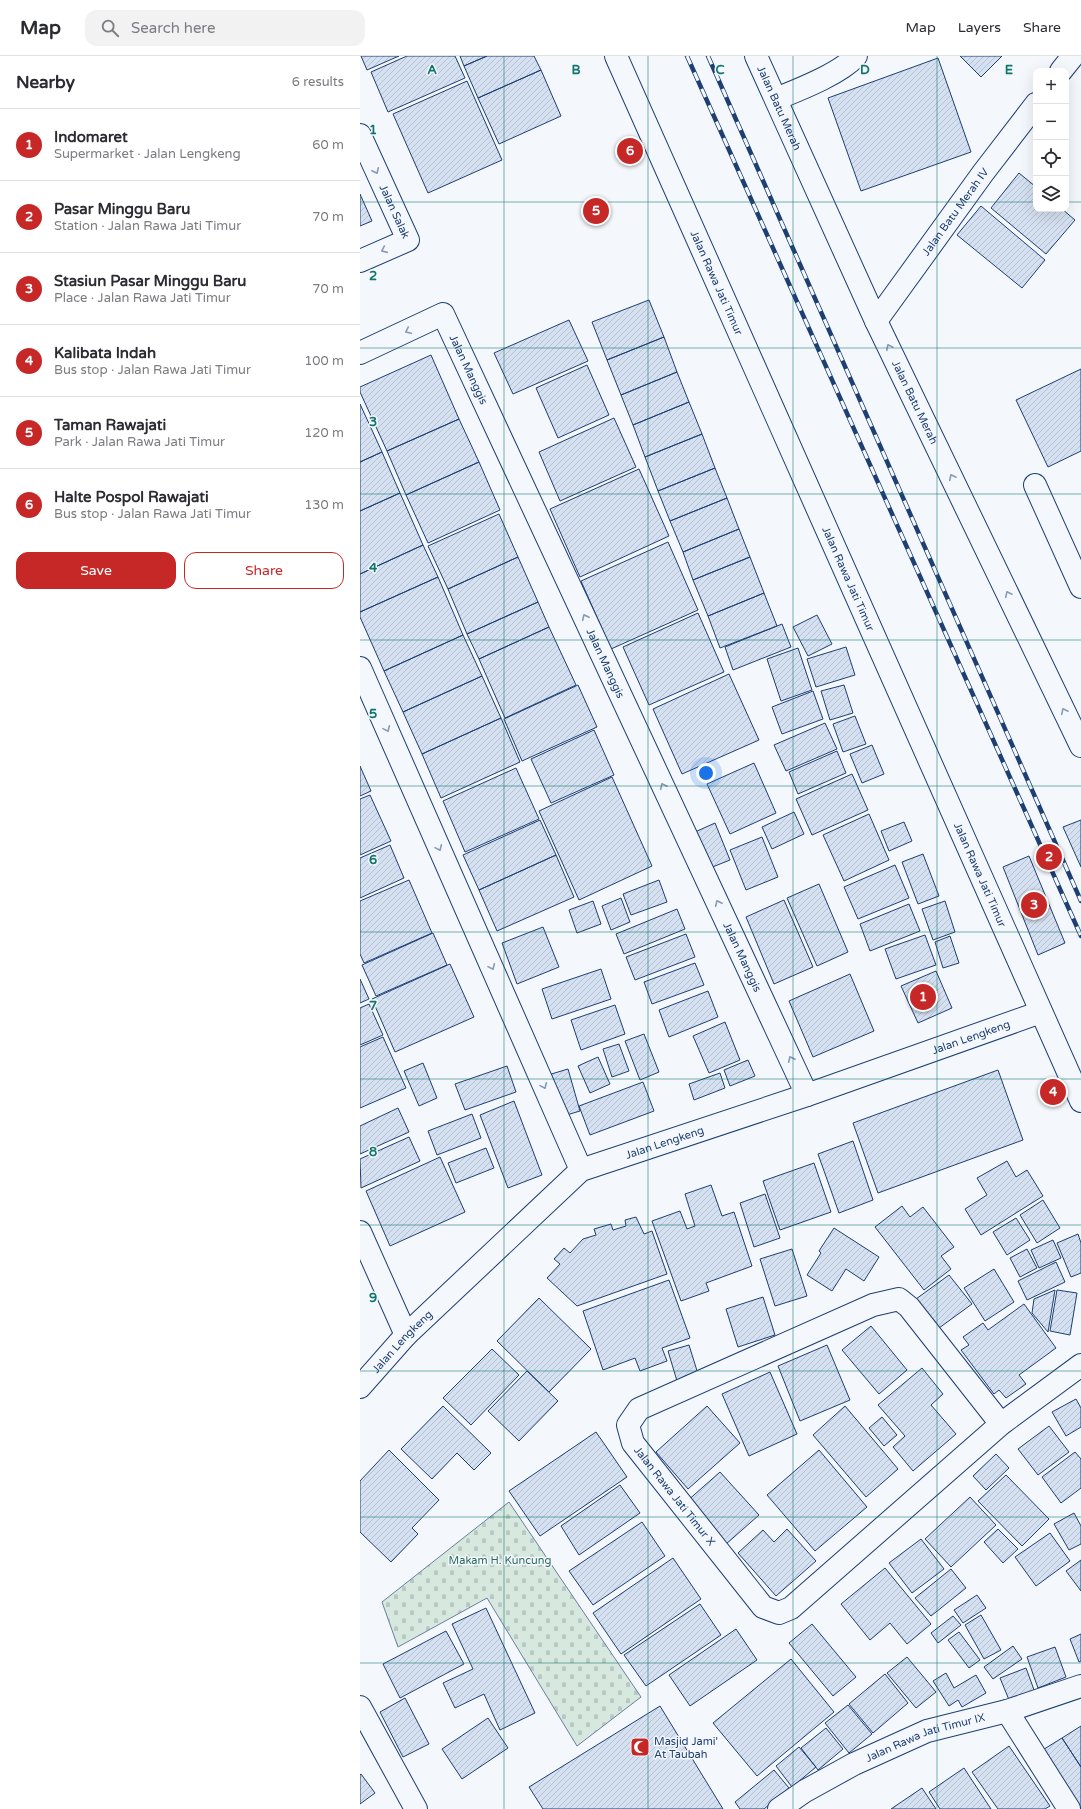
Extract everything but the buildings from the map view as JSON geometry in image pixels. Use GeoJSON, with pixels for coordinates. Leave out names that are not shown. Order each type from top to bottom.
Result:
{"type":"FeatureCollection","features":[{"type":"Feature","properties":{"kind":"street","name":"Jalan Rawa Jati Timur"},"geometry":{"type":"LineString","coordinates":[[616,56],[1081,1101]]}},
{"type":"Feature","properties":{"kind":"street","name":"Jalan Batu Merah"},"geometry":{"type":"LineString","coordinates":[[756,56],[876,321],[1081,746]]}},
{"type":"Feature","properties":{"kind":"street"},"geometry":{"type":"LineString","coordinates":[[776,99],[796,91],[843,67],[856,56]]}},
{"type":"Feature","properties":{"kind":"street"},"geometry":{"type":"LineString","coordinates":[[1063,68],[1073,56]]}},
{"type":"Feature","properties":{"kind":"street","name":"Jalan Batu Merah IV"},"geometry":{"type":"LineString","coordinates":[[876,321],[983,173],[1033,108]]}},
{"type":"Feature","properties":{"kind":"street","name":"Jalan Salak"},"geometry":{"type":"LineString","coordinates":[[360,136],[408,240],[360,261]]}},
{"type":"Feature","properties":{"kind":"street","name":"Jalan Manggis"},"geometry":{"type":"LineString","coordinates":[[360,354],[443,314],[807,1095]]}},
{"type":"Feature","properties":{"kind":"street"},"geometry":{"type":"LineString","coordinates":[[1035,484],[1081,587]]}},
{"type":"Feature","properties":{"kind":"street"},"geometry":{"type":"LineString","coordinates":[[360,668],[581,1170]]}},
{"type":"Feature","properties":{"kind":"street","name":"Jalan Lengkeng"},"geometry":{"type":"LineString","coordinates":[[360,1388],[406,1335],[581,1170],[807,1095],[1041,1012]]}},
{"type":"Feature","properties":{"kind":"street"},"geometry":{"type":"LineString","coordinates":[[360,1232],[406,1335]]}},
{"type":"Feature","properties":{"kind":"street","name":"Jalan Rawa Jati Timur X"},"geometry":{"type":"LineString","coordinates":[[1001,1424],[909,1307],[899,1300],[873,1305],[639,1409],[628,1425],[633,1442],[763,1607],[779,1613],[791,1608],[1001,1424],[1081,1365]]}},
{"type":"Feature","properties":{"kind":"street","name":"Jalan Rawa Jati Timur IX"},"geometry":{"type":"LineString","coordinates":[[779,1809],[806,1791],[854,1764],[927,1731],[1007,1711],[1081,1686]]}},
{"type":"Feature","properties":{"kind":"street"},"geometry":{"type":"LineString","coordinates":[[360,1707],[416,1809]]}},
{"type":"Feature","properties":{"kind":"street"},"geometry":{"type":"LineString","coordinates":[[1007,1711],[1069,1809]]}},
{"type":"Feature","properties":{"kind":"green space","name":"Makam H. Kuncung"},"geometry":{"type":"Polygon","coordinates":[[[509,1502],[641,1697],[577,1746],[487,1598],[398,1647],[382,1602],[509,1502]]]}},
{"type":"Feature","properties":{"kind":"railway"},"geometry":{"type":"LineString","coordinates":[[687,56],[1081,936]]}},
{"type":"Feature","properties":{"kind":"railway"},"geometry":{"type":"LineString","coordinates":[[708,56],[1081,901]]}},
{"type":"Feature","properties":{"kind":"place","name":"Halte Pospol Rawajati"},"geometry":{"type":"Point","coordinates":[630,151]}},
{"type":"Feature","properties":{"kind":"place","name":"Taman Rawajati"},"geometry":{"type":"Point","coordinates":[596,211]}},
{"type":"Feature","properties":{"kind":"place","name":"Pasar Minggu Baru"},"geometry":{"type":"Point","coordinates":[1049,857]}},
{"type":"Feature","properties":{"kind":"place","name":"Stasiun Pasar Minggu Baru"},"geometry":{"type":"Point","coordinates":[1034,905]}},
{"type":"Feature","properties":{"kind":"place","name":"Indomaret"},"geometry":{"type":"Point","coordinates":[923,997]}},
{"type":"Feature","properties":{"kind":"place","name":"Kalibata Indah"},"geometry":{"type":"Point","coordinates":[1053,1092]}},
{"type":"Feature","properties":{"kind":"place","name":"Masjid Jami' At Taubah"},"geometry":{"type":"Point","coordinates":[640,1747]}}]}
